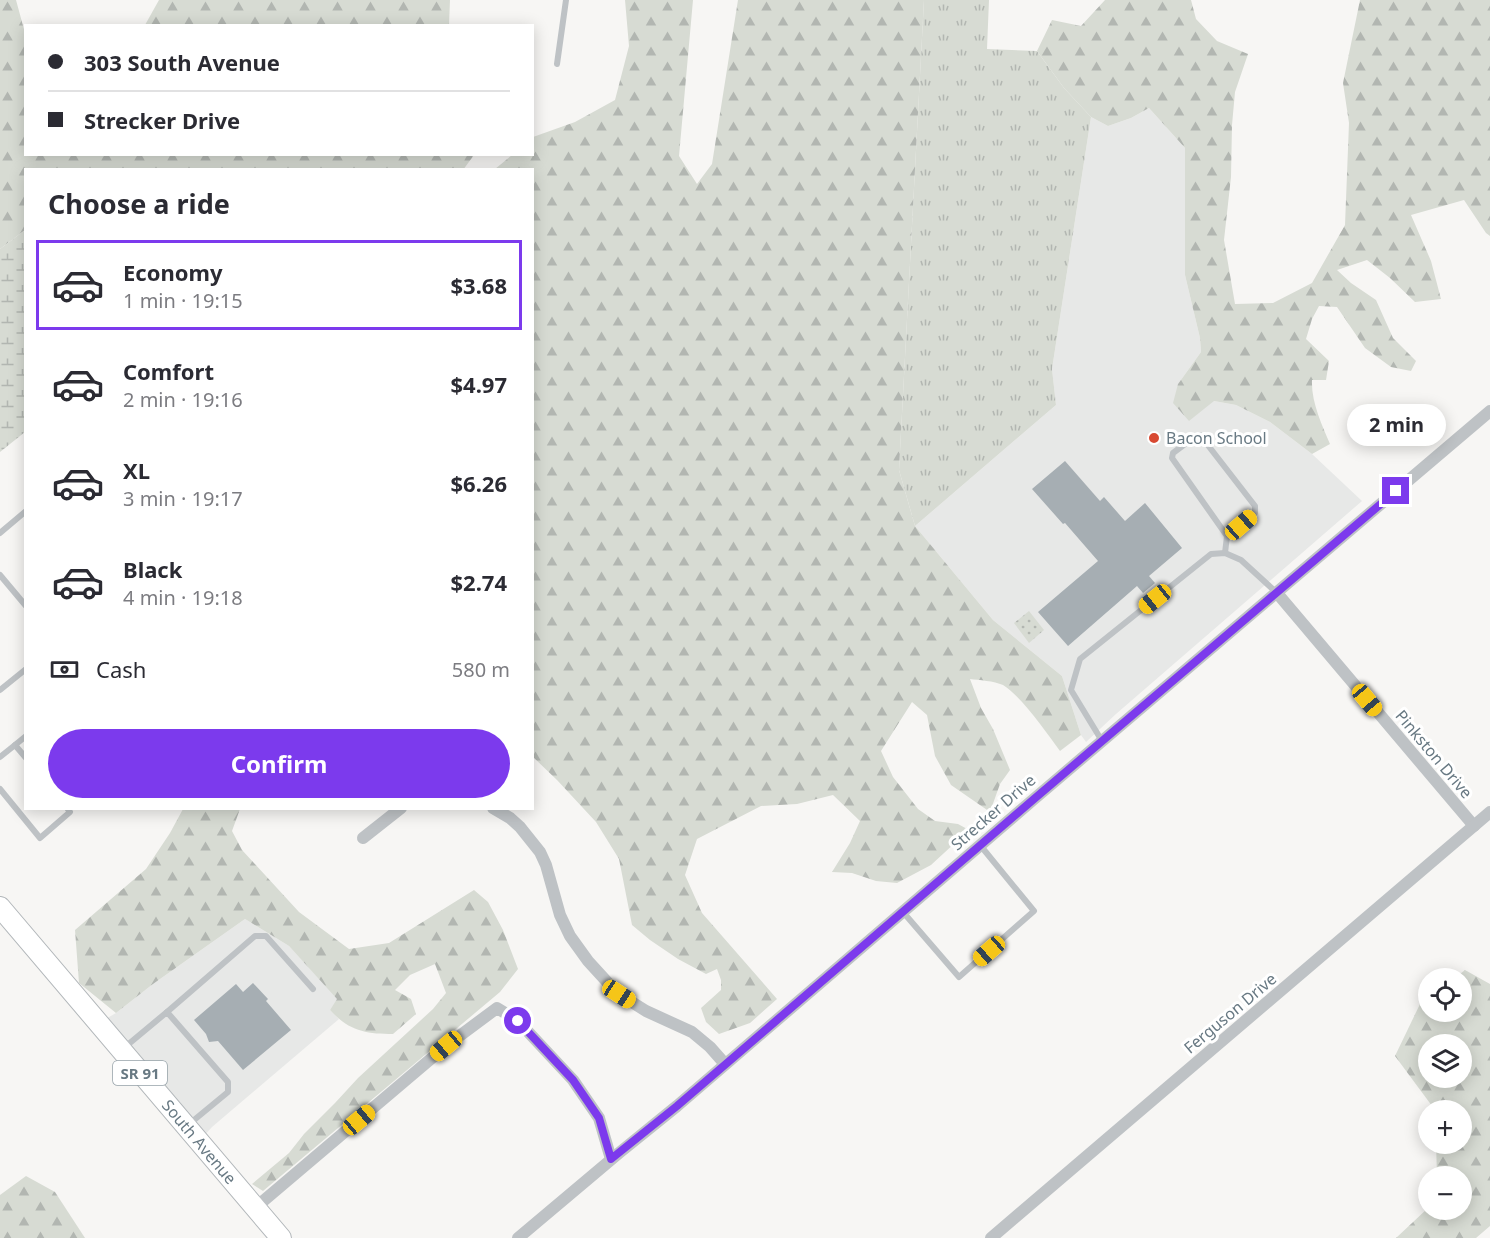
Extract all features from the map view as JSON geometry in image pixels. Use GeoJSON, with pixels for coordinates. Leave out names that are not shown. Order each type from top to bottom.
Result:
{"type":"FeatureCollection","features":[{"type":"Feature","properties":{"kind":"main road","name":"South Avenue"},"geometry":{"type":"LineString","coordinates":[[0,907],[280,1238]]}},
{"type":"Feature","properties":{"kind":"street","name":"Strecker Drive"},"geometry":{"type":"LineString","coordinates":[[518,1238],[677,1106],[1490,411]]}},
{"type":"Feature","properties":{"kind":"street","name":"Pinkston Drive"},"geometry":{"type":"LineString","coordinates":[[1277,593],[1474,826]]}},
{"type":"Feature","properties":{"kind":"street"},"geometry":{"type":"LineString","coordinates":[[363,838],[398,810]]}},
{"type":"Feature","properties":{"kind":"street"},"geometry":{"type":"LineString","coordinates":[[496,810],[520,827],[540,852],[560,915],[570,936],[588,961],[619,994],[646,1011],[692,1032],[725,1064]]}},
{"type":"Feature","properties":{"kind":"street","name":"Ferguson Drive"},"geometry":{"type":"LineString","coordinates":[[991,1238],[1490,812]]}},
{"type":"Feature","properties":{"kind":"street"},"geometry":{"type":"LineString","coordinates":[[255,1208],[446,1046],[497,1008],[518,1021],[573,1080],[599,1118],[611,1159]]}},
{"type":"Feature","properties":{"kind":"lane"},"geometry":{"type":"LineString","coordinates":[[558,64],[566,0]]}},
{"type":"Feature","properties":{"kind":"lane"},"geometry":{"type":"LineString","coordinates":[[1226,553],[1227,537],[1172,458],[1173,453],[1197,435],[1200,435],[1255,506],[1255,513],[1227,537]]}},
{"type":"Feature","properties":{"kind":"lane"},"geometry":{"type":"LineString","coordinates":[[0,533],[24,513]]}},
{"type":"Feature","properties":{"kind":"lane"},"geometry":{"type":"LineString","coordinates":[[1102,741],[1071,690],[1080,659],[1211,554],[1226,553],[1241,560],[1277,593]]}},
{"type":"Feature","properties":{"kind":"lane"},"geometry":{"type":"LineString","coordinates":[[0,575],[24,604]]}},
{"type":"Feature","properties":{"kind":"lane"},"geometry":{"type":"LineString","coordinates":[[0,690],[24,671]]}},
{"type":"Feature","properties":{"kind":"lane"},"geometry":{"type":"LineString","coordinates":[[0,757],[24,738]]}},
{"type":"Feature","properties":{"kind":"lane"},"geometry":{"type":"LineString","coordinates":[[15,745],[24,756]]}},
{"type":"Feature","properties":{"kind":"lane"},"geometry":{"type":"LineString","coordinates":[[0,789],[40,838],[70,812],[68,810]]}},
{"type":"Feature","properties":{"kind":"lane"},"geometry":{"type":"LineString","coordinates":[[903,912],[959,977],[1034,911],[980,845]]}},
{"type":"Feature","properties":{"kind":"lane"},"geometry":{"type":"LineString","coordinates":[[121,1050],[255,936],[266,936],[313,989]]}},
{"type":"Feature","properties":{"kind":"lane"},"geometry":{"type":"LineString","coordinates":[[167,1012],[228,1082],[228,1092],[185,1127]]}},
{"type":"Feature","properties":{"kind":"shaded area","name":"Bacon School"},"geometry":{"type":"Polygon","coordinates":[[[1149,108],[1185,148],[1185,275],[1200,338],[1201,352],[1178,384],[1214,401],[1236,405],[1270,422],[1312,454],[1362,501],[1086,742],[1081,735],[1062,676],[993,620],[915,526],[1056,405],[1052,369],[1091,117],[1108,126],[1131,118],[1149,108]]]}},
{"type":"Feature","properties":{"kind":"shaded area"},"geometry":{"type":"Polygon","coordinates":[[[245,919],[289,946],[338,999],[330,1010],[339,1019],[202,1138],[104,1020],[245,919]]]}},
{"type":"Feature","properties":{"kind":"green space"},"geometry":{"type":"Polygon","coordinates":[[[0,0],[16,0],[24,29],[24,156],[473,156],[464,168],[24,168],[24,231],[0,249],[0,0]]]}},
{"type":"Feature","properties":{"kind":"green space"},"geometry":{"type":"Polygon","coordinates":[[[159,0],[450,0],[449,24],[146,24],[159,0]]]}},
{"type":"Feature","properties":{"kind":"green space"},"geometry":{"type":"Polygon","coordinates":[[[625,0],[693,0],[679,156],[697,184],[712,164],[738,0],[924,0],[899,470],[915,526],[993,620],[1062,676],[1081,735],[1060,751],[1033,715],[1003,685],[970,679],[1010,770],[1000,784],[990,812],[951,785],[935,756],[927,715],[912,702],[881,751],[893,777],[918,809],[935,821],[958,824],[969,830],[931,865],[897,883],[876,881],[852,873],[832,872],[850,843],[860,821],[833,795],[797,804],[761,806],[697,839],[685,875],[702,913],[777,999],[750,1023],[719,1034],[706,1022],[701,1008],[721,990],[721,980],[717,969],[706,974],[678,959],[632,925],[619,859],[596,822],[534,758],[534,168],[496,168],[511,156],[534,156],[534,137],[575,122],[615,100],[629,46],[625,0]]]}},
{"type":"Feature","properties":{"kind":"green space"},"geometry":{"type":"Polygon","coordinates":[[[924,0],[989,0],[987,49],[1037,51],[1064,88],[1091,117],[1052,369],[1056,405],[915,526],[899,470],[924,0]]]}},
{"type":"Feature","properties":{"kind":"green space"},"geometry":{"type":"Polygon","coordinates":[[[1105,0],[1191,0],[1196,19],[1217,41],[1248,54],[1235,92],[1231,177],[1224,240],[1235,304],[1273,303],[1312,283],[1345,225],[1349,123],[1343,83],[1360,0],[1490,0],[1490,236],[1464,200],[1411,215],[1431,261],[1441,299],[1415,302],[1367,260],[1337,270],[1376,300],[1393,338],[1416,361],[1411,371],[1391,367],[1365,348],[1337,307],[1319,306],[1306,339],[1329,361],[1326,380],[1312,380],[1312,388],[1315,405],[1330,444],[1312,454],[1270,422],[1236,405],[1214,401],[1189,421],[1173,403],[1178,384],[1201,352],[1200,338],[1185,275],[1185,148],[1149,108],[1131,118],[1108,126],[1091,117],[1064,88],[1037,51],[1052,20],[1081,26],[1105,0]]]}},
{"type":"Feature","properties":{"kind":"green space"},"geometry":{"type":"Polygon","coordinates":[[[24,231],[24,433],[0,452],[0,249],[24,231]]]}},
{"type":"Feature","properties":{"kind":"green space"},"geometry":{"type":"Polygon","coordinates":[[[1029,611],[1044,630],[1029,643],[1014,623],[1029,611]]]}},
{"type":"Feature","properties":{"kind":"green space"},"geometry":{"type":"Polygon","coordinates":[[[182,810],[240,810],[232,831],[242,850],[299,912],[349,949],[389,943],[474,890],[488,902],[503,930],[518,969],[500,992],[263,1191],[252,1184],[289,1153],[304,1134],[358,1078],[433,1009],[446,993],[435,964],[410,975],[395,990],[411,999],[416,1014],[393,1034],[358,1030],[344,1023],[330,1010],[337,999],[289,946],[245,919],[116,1013],[79,983],[75,930],[146,869],[182,810]]]}},
{"type":"Feature","properties":{"kind":"green space"},"geometry":{"type":"Polygon","coordinates":[[[1472,974],[1490,984],[1490,1226],[1476,1238],[1396,1238],[1418,1217],[1418,1220],[1472,1220],[1472,1166],[1437,1166],[1436,1154],[1472,1154],[1472,1100],[1428,1100],[1419,1088],[1472,1088],[1472,1034],[1418,1034],[1418,1087],[1395,1056],[1418,1008],[1418,1022],[1472,1022],[1472,974]]]}},
{"type":"Feature","properties":{"kind":"green space"},"geometry":{"type":"Polygon","coordinates":[[[26,1176],[55,1192],[85,1238],[0,1238],[0,1195],[26,1176]]]}},
{"type":"Feature","properties":{"kind":"building"},"geometry":{"type":"Polygon","coordinates":[[[1065,461],[1100,501],[1104,497],[1125,521],[1145,503],[1182,548],[1149,576],[1155,583],[1143,593],[1137,586],[1068,646],[1038,612],[1098,561],[1032,489],[1065,461]]]}},
{"type":"Feature","properties":{"kind":"building"},"geometry":{"type":"Polygon","coordinates":[[[253,983],[291,1030],[243,1070],[218,1041],[209,1042],[206,1034],[194,1020],[236,984],[243,992],[253,983]]]}},
{"type":"Feature","properties":{"kind":"place","name":"Bacon School"},"geometry":{"type":"Point","coordinates":[1154,438]}},
{"type":"Feature","properties":{"kind":"route"},"geometry":{"type":"LineString","coordinates":[[518,1021],[573,1080],[599,1118],[611,1159],[677,1106],[1396,491]]}}]}
